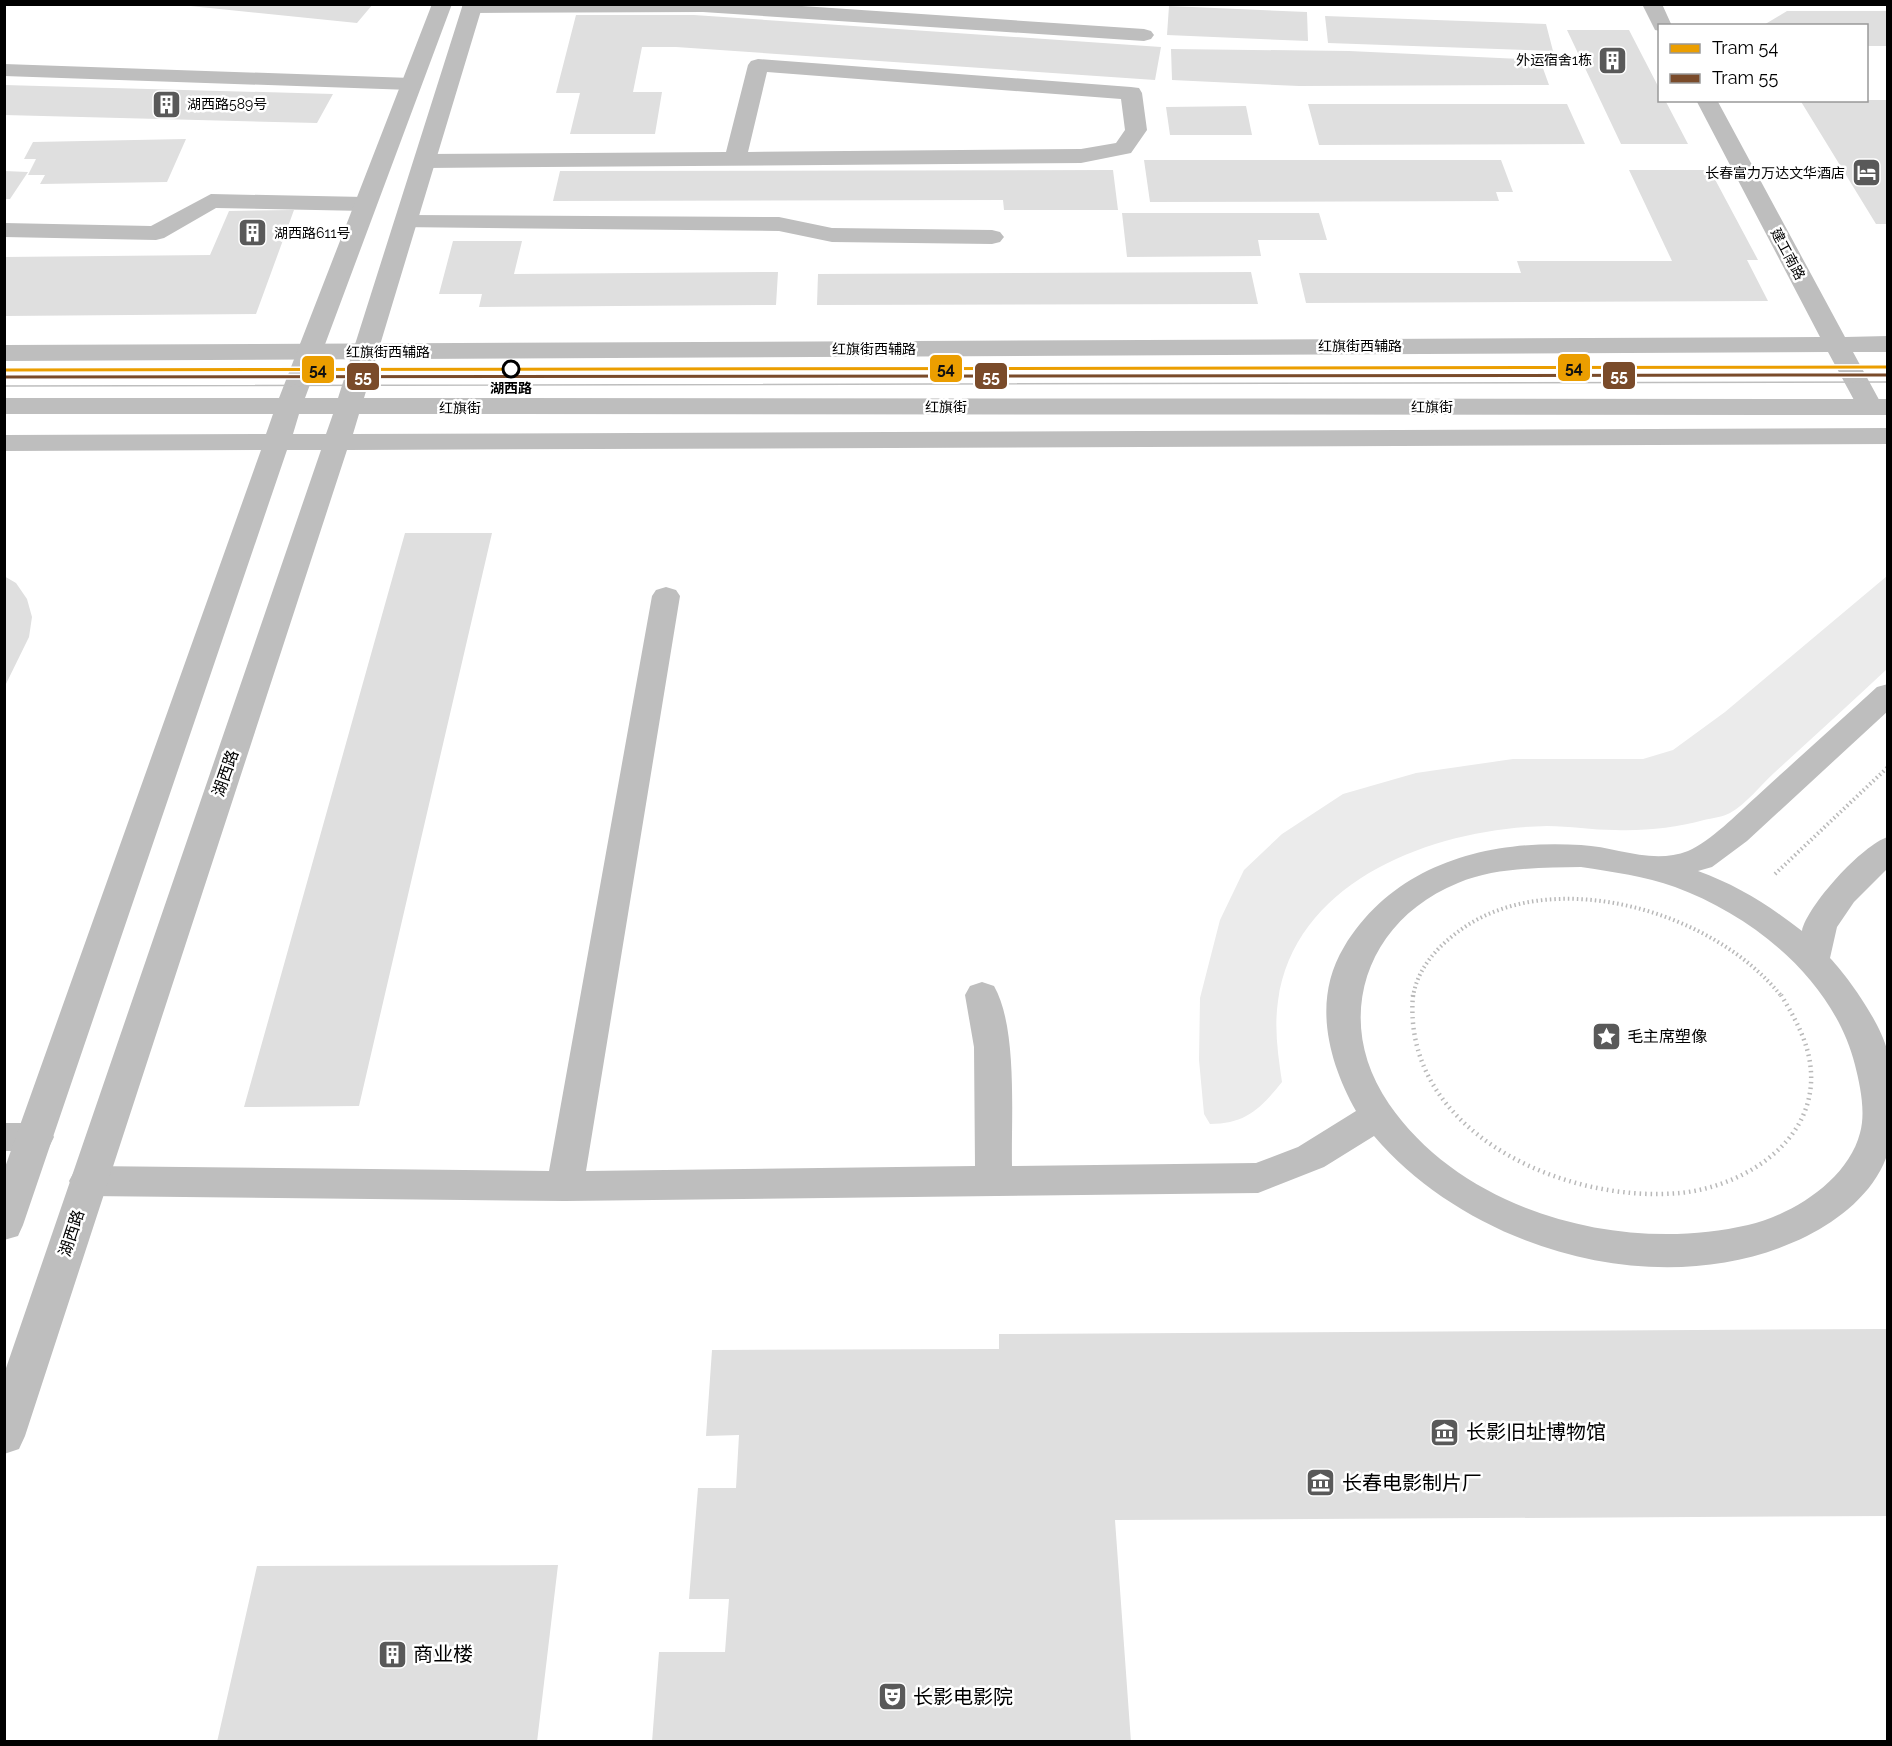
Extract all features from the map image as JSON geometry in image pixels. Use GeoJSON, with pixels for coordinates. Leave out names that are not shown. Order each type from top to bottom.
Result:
{"type":"FeatureCollection","features":[{"type":"Feature","properties":{"kind":"main road"},"geometry":{"type":"LineString","coordinates":[[4,1225],[20,1137],[278,444],[308,352],[442,4]]}},
{"type":"Feature","properties":{"kind":"main road"},"geometry":{"type":"LineString","coordinates":[[1652,4],[1661,24]]}},
{"type":"Feature","properties":{"kind":"main road"},"geometry":{"type":"LineString","coordinates":[[473,6],[703,6],[1144,35]]}},
{"type":"Feature","properties":{"kind":"main road","name":"湖西路"},"geometry":{"type":"LineString","coordinates":[[4,1436],[367,351],[473,6]]}},
{"type":"Feature","properties":{"kind":"main road"},"geometry":{"type":"LineString","coordinates":[[425,161],[735,159],[1081,156],[1123,148],[1136,130],[1131,93],[758,65],[735,159]]}},
{"type":"Feature","properties":{"kind":"main road"},"geometry":{"type":"LineString","coordinates":[[4,70],[411,84]]}},
{"type":"Feature","properties":{"kind":"main road","name":"建工南路"},"geometry":{"type":"LineString","coordinates":[[1707,102],[1836,344],[1879,407]]}},
{"type":"Feature","properties":{"kind":"main road"},"geometry":{"type":"LineString","coordinates":[[4,230],[156,233],[211,201],[365,204]]}},
{"type":"Feature","properties":{"kind":"main road"},"geometry":{"type":"LineString","coordinates":[[406,222],[779,224],[832,235],[992,237]]}},
{"type":"Feature","properties":{"kind":"main road","name":"红旗街西辅路"},"geometry":{"type":"LineString","coordinates":[[4,353],[1887,344]]}},
{"type":"Feature","properties":{"kind":"main road","name":"红旗街"},"geometry":{"type":"LineString","coordinates":[[4,406],[348,408],[1879,407]]}},
{"type":"Feature","properties":{"kind":"main road","name":"红旗街"},"geometry":{"type":"LineString","coordinates":[[4,443],[336,444],[1887,436]]}},
{"type":"Feature","properties":{"kind":"main road"},"geometry":{"type":"LineString","coordinates":[[565,1186],[666,596]]}},
{"type":"Feature","properties":{"kind":"main road"},"geometry":{"type":"LineString","coordinates":[[1656,870],[1700,859],[1736,833],[1887,694]]}},
{"type":"Feature","properties":{"kind":"main road"},"geometry":{"type":"LineString","coordinates":[[1814,956],[1820,925],[1842,894],[1887,848]]}},
{"type":"Feature","properties":{"kind":"main road"},"geometry":{"type":"LineString","coordinates":[[1581,856],[1637,864],[1693,880],[1744,904],[1788,933],[1827,967],[1856,1005],[1876,1046],[1886,1089],[1880,1129],[1863,1167],[1835,1201],[1793,1227],[1737,1247],[1671,1253],[1602,1247],[1533,1228],[1470,1199],[1418,1160],[1377,1116],[1352,1068],[1342,1022],[1346,978],[1364,938],[1392,907],[1439,879],[1476,865],[1527,857],[1581,856]]}},
{"type":"Feature","properties":{"kind":"main road"},"geometry":{"type":"LineString","coordinates":[[982,995],[992,1047],[994,1181]]}},
{"type":"Feature","properties":{"kind":"main road"},"geometry":{"type":"LineString","coordinates":[[88,1181],[565,1186],[1258,1178],[1311,1157],[1377,1116]]}},
{"type":"Feature","properties":{"kind":"path"},"geometry":{"type":"LineString","coordinates":[[1744,904],[1887,767]]}},
{"type":"Feature","properties":{"kind":"path"},"geometry":{"type":"LineString","coordinates":[[1545,900],[1587,900],[1629,906],[1671,918],[1710,936],[1744,958],[1782,998],[1793,1013],[1807,1044],[1812,1074],[1809,1104],[1796,1132],[1774,1156],[1744,1175],[1702,1190],[1654,1195],[1605,1190],[1555,1177],[1508,1155],[1489,1142],[1469,1128],[1438,1096],[1419,1061],[1410,1026],[1411,993],[1424,963],[1445,939],[1473,920],[1508,907],[1545,900]]}},
{"type":"Feature","properties":{"kind":"shaded area"},"geometry":{"type":"Polygon","coordinates":[[[1887,576],[1887,669],[1774,773],[1748,800],[1730,813],[1682,825],[1649,829],[1606,830],[1547,826],[1505,829],[1462,837],[1419,850],[1378,868],[1342,892],[1312,922],[1290,958],[1278,1001],[1276,1021],[1282,1082],[1252,1113],[1233,1121],[1210,1124],[1204,1114],[1199,1060],[1200,998],[1220,920],[1244,870],[1282,834],[1343,794],[1416,773],[1513,759],[1643,759],[1673,750],[1725,712],[1887,576]]]}},
{"type":"Feature","properties":{"kind":"building"},"geometry":{"type":"Polygon","coordinates":[[[171,4],[373,4],[357,23],[171,4]]]}},
{"type":"Feature","properties":{"kind":"building"},"geometry":{"type":"Polygon","coordinates":[[[1169,6],[1307,12],[1308,41],[1167,35],[1169,6]]]}},
{"type":"Feature","properties":{"kind":"building"},"geometry":{"type":"Polygon","coordinates":[[[1787,11],[1888,11],[1888,46],[1868,46],[1868,24],[1765,24],[1787,11]]]}},
{"type":"Feature","properties":{"kind":"building"},"geometry":{"type":"Polygon","coordinates":[[[576,15],[694,15],[1161,47],[1155,80],[676,47],[642,47],[633,92],[662,92],[655,134],[570,134],[580,93],[556,93],[576,15]]]}},
{"type":"Feature","properties":{"kind":"building"},"geometry":{"type":"Polygon","coordinates":[[[1325,16],[1546,24],[1553,51],[1328,43],[1325,16]]]}},
{"type":"Feature","properties":{"kind":"building","name":"外运宿舍1栋"},"geometry":{"type":"Polygon","coordinates":[[[1567,30],[1629,30],[1658,86],[1658,102],[1666,102],[1688,144],[1621,144],[1567,30]]]}},
{"type":"Feature","properties":{"kind":"building"},"geometry":{"type":"Polygon","coordinates":[[[1171,49],[1349,51],[1540,60],[1549,85],[1299,86],[1172,80],[1171,49]]]}},
{"type":"Feature","properties":{"kind":"building","name":"湖西路589号"},"geometry":{"type":"Polygon","coordinates":[[[4,85],[333,94],[317,123],[4,115],[4,85]]]}},
{"type":"Feature","properties":{"kind":"building","name":"长春富力万达文华酒店"},"geometry":{"type":"Polygon","coordinates":[[[1888,100],[1888,224],[1876,224],[1801,102],[1888,100]]]}},
{"type":"Feature","properties":{"kind":"building"},"geometry":{"type":"Polygon","coordinates":[[[1308,104],[1567,104],[1585,144],[1319,145],[1308,104]]]}},
{"type":"Feature","properties":{"kind":"building"},"geometry":{"type":"Polygon","coordinates":[[[1246,106],[1252,135],[1170,135],[1166,107],[1246,106]]]}},
{"type":"Feature","properties":{"kind":"building"},"geometry":{"type":"Polygon","coordinates":[[[186,139],[167,182],[40,184],[45,175],[28,175],[36,159],[24,159],[33,142],[186,139]]]}},
{"type":"Feature","properties":{"kind":"building"},"geometry":{"type":"Polygon","coordinates":[[[1144,160],[1501,160],[1513,192],[1496,192],[1499,201],[1150,202],[1144,160]]]}},
{"type":"Feature","properties":{"kind":"building"},"geometry":{"type":"Polygon","coordinates":[[[1113,170],[1118,210],[1004,210],[1003,200],[553,201],[560,171],[1113,170]]]}},
{"type":"Feature","properties":{"kind":"building"},"geometry":{"type":"Polygon","coordinates":[[[1629,170],[1710,170],[1758,260],[1747,260],[1768,301],[1306,303],[1299,273],[1521,273],[1517,261],[1672,261],[1629,170]]]}},
{"type":"Feature","properties":{"kind":"building"},"geometry":{"type":"Polygon","coordinates":[[[4,171],[28,172],[10,199],[4,199],[4,171]]]}},
{"type":"Feature","properties":{"kind":"building","name":"湖西路611号"},"geometry":{"type":"Polygon","coordinates":[[[294,210],[256,314],[4,316],[4,257],[210,255],[229,211],[294,210]]]}},
{"type":"Feature","properties":{"kind":"building"},"geometry":{"type":"Polygon","coordinates":[[[1122,213],[1319,213],[1327,240],[1258,240],[1261,256],[1127,257],[1122,213]]]}},
{"type":"Feature","properties":{"kind":"building"},"geometry":{"type":"Polygon","coordinates":[[[453,241],[522,241],[514,274],[778,272],[776,305],[479,307],[482,294],[439,294],[453,241]]]}},
{"type":"Feature","properties":{"kind":"building"},"geometry":{"type":"Polygon","coordinates":[[[1251,272],[1258,304],[817,305],[818,274],[1251,272]]]}},
{"type":"Feature","properties":{"kind":"building"},"geometry":{"type":"Polygon","coordinates":[[[405,533],[492,533],[359,1106],[244,1107],[405,533]]]}},
{"type":"Feature","properties":{"kind":"building"},"geometry":{"type":"Polygon","coordinates":[[[4,576],[16,583],[27,599],[32,617],[29,637],[4,688],[4,576]]]}},
{"type":"Feature","properties":{"kind":"building"},"geometry":{"type":"Polygon","coordinates":[[[1888,1329],[1888,1516],[1115,1520],[1131,1742],[652,1742],[659,1652],[725,1652],[729,1599],[689,1599],[698,1488],[736,1488],[739,1435],[706,1436],[712,1350],[999,1349],[999,1334],[1888,1329]]]}},
{"type":"Feature","properties":{"kind":"building","name":"商业楼"},"geometry":{"type":"Polygon","coordinates":[[[558,1565],[537,1742],[217,1742],[257,1566],[558,1565]]]}},
{"type":"Feature","properties":{"kind":"tram line","name":"54"},"geometry":{"type":"LineString","coordinates":[[4,370],[1888,367]]}},
{"type":"Feature","properties":{"kind":"tram line","name":"55"},"geometry":{"type":"LineString","coordinates":[[4,377],[1888,375]]}},
{"type":"Feature","properties":{"kind":"tram line"},"geometry":{"type":"LineString","coordinates":[[4,386],[1888,382]]}},
{"type":"Feature","properties":{"kind":"place","name":"外运宿舍1栋"},"geometry":{"type":"Point","coordinates":[1613,60]}},
{"type":"Feature","properties":{"kind":"place","name":"湖西路589号"},"geometry":{"type":"Point","coordinates":[166,104]}},
{"type":"Feature","properties":{"kind":"place","name":"长春富力万达文华酒店"},"geometry":{"type":"Point","coordinates":[1866,173]}},
{"type":"Feature","properties":{"kind":"place","name":"湖西路611号"},"geometry":{"type":"Point","coordinates":[253,233]}},
{"type":"Feature","properties":{"kind":"place","name":"湖西路"},"geometry":{"type":"Point","coordinates":[511,369]}},
{"type":"Feature","properties":{"kind":"place","name":"毛主席塑像"},"geometry":{"type":"Point","coordinates":[1606,1036]}},
{"type":"Feature","properties":{"kind":"place","name":"长影旧址博物馆"},"geometry":{"type":"Point","coordinates":[1445,1432]}},
{"type":"Feature","properties":{"kind":"place","name":"长春电影制片厂"},"geometry":{"type":"Point","coordinates":[1321,1483]}},
{"type":"Feature","properties":{"kind":"place","name":"商业楼"},"geometry":{"type":"Point","coordinates":[392,1654]}},
{"type":"Feature","properties":{"kind":"place","name":"长影电影院"},"geometry":{"type":"Point","coordinates":[892,1697]}}]}
